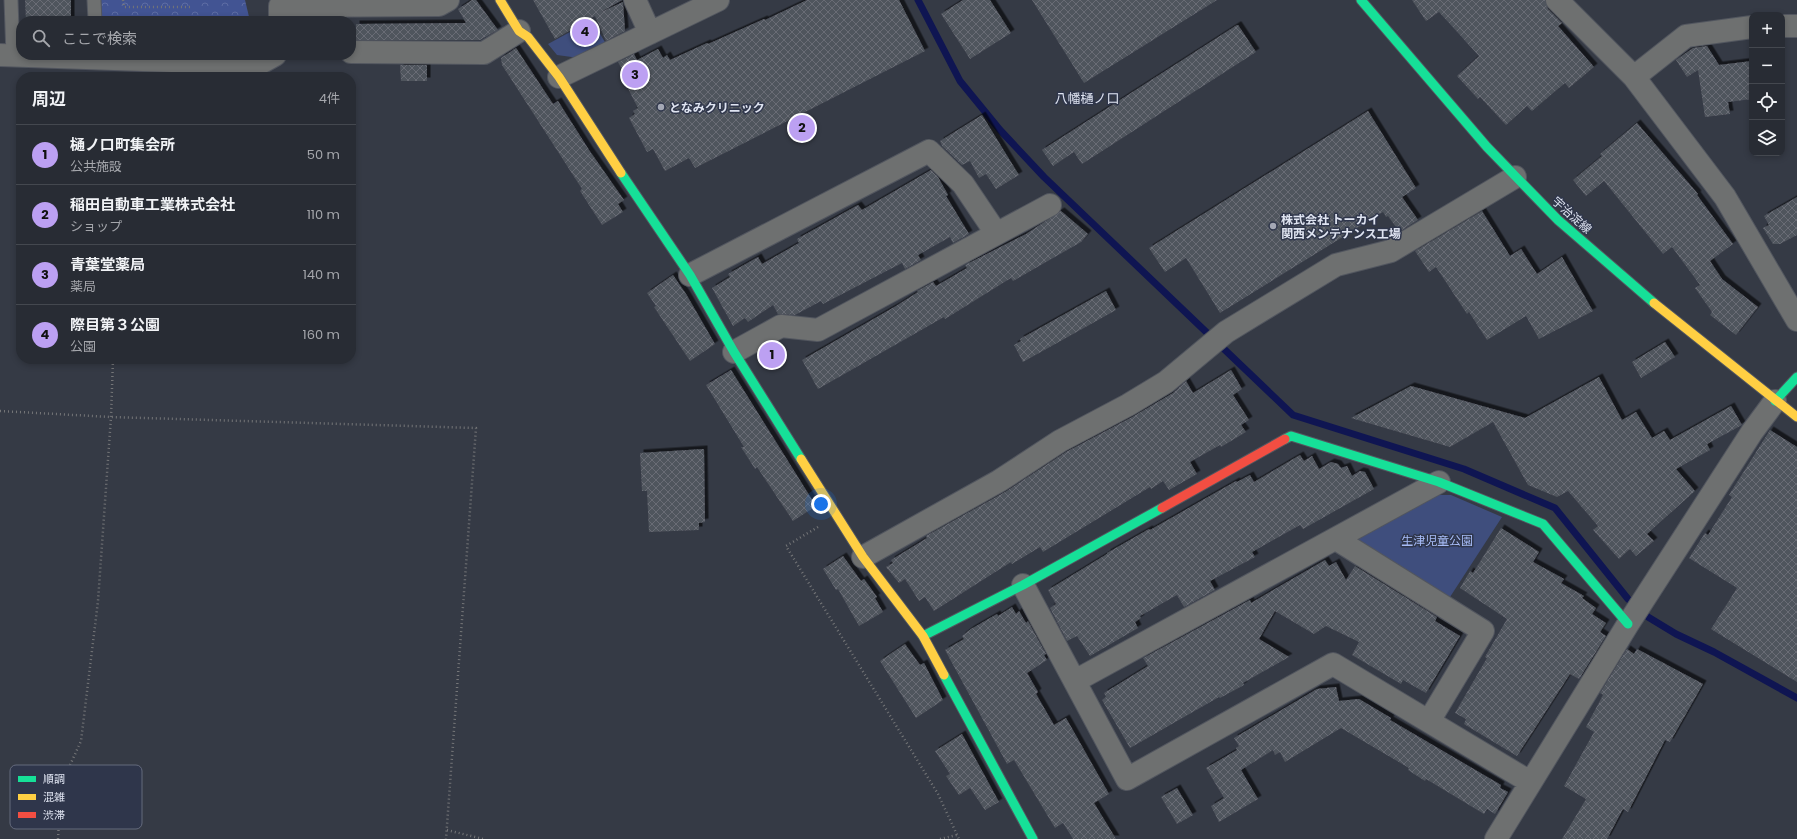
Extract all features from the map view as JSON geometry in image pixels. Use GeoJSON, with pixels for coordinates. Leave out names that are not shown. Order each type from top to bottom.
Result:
{"type":"FeatureCollection","features":[{"type":"Feature","properties":{"kind":"street"},"geometry":{"type":"LineString","coordinates":[[280,16],[280,6],[439,5],[448,0]]}},
{"type":"Feature","properties":{"kind":"street"},"geometry":{"type":"LineString","coordinates":[[500,0],[519,31],[528,37],[559,77],[596,136],[690,275],[734,352],[863,557],[923,636],[1032,839]]}},
{"type":"Feature","properties":{"kind":"street"},"geometry":{"type":"LineString","coordinates":[[635,0],[650,33]]}},
{"type":"Feature","properties":{"kind":"street"},"geometry":{"type":"LineString","coordinates":[[559,77],[718,0]]}},
{"type":"Feature","properties":{"kind":"street","name":"宇治淀線"},"geometry":{"type":"LineString","coordinates":[[1361,0],[1432,84],[1515,176],[1558,220],[1656,304],[1775,401],[1797,417]]}},
{"type":"Feature","properties":{"kind":"street"},"geometry":{"type":"LineString","coordinates":[[1557,0],[1634,77],[1725,197],[1797,320]]}},
{"type":"Feature","properties":{"kind":"street"},"geometry":{"type":"LineString","coordinates":[[1785,26],[1797,26]]}},
{"type":"Feature","properties":{"kind":"street"},"geometry":{"type":"LineString","coordinates":[[1634,77],[1686,36],[1749,27]]}},
{"type":"Feature","properties":{"kind":"street"},"geometry":{"type":"LineString","coordinates":[[356,52],[484,53],[519,31]]}},
{"type":"Feature","properties":{"kind":"street"},"geometry":{"type":"LineString","coordinates":[[166,60],[259,64],[266,60]]}},
{"type":"Feature","properties":{"kind":"street"},"geometry":{"type":"LineString","coordinates":[[690,275],[929,152],[963,184],[996,233]]}},
{"type":"Feature","properties":{"kind":"street"},"geometry":{"type":"LineString","coordinates":[[863,557],[999,481],[1060,441],[1128,405],[1166,382],[1226,332],[1336,265],[1391,251],[1515,176]]}},
{"type":"Feature","properties":{"kind":"street"},"geometry":{"type":"LineString","coordinates":[[734,352],[780,326],[818,330],[1050,205]]}},
{"type":"Feature","properties":{"kind":"street"},"geometry":{"type":"LineString","coordinates":[[1496,839],[1628,624],[1752,432],[1775,401],[1797,377]]}},
{"type":"Feature","properties":{"kind":"street"},"geometry":{"type":"LineString","coordinates":[[923,636],[1023,585],[1291,436],[1439,482],[1543,524],[1628,624]]}},
{"type":"Feature","properties":{"kind":"street"},"geometry":{"type":"LineString","coordinates":[[1075,681],[1439,482]]}},
{"type":"Feature","properties":{"kind":"street"},"geometry":{"type":"LineString","coordinates":[[1336,539],[1483,631],[1429,721]]}},
{"type":"Feature","properties":{"kind":"street"},"geometry":{"type":"LineString","coordinates":[[1023,585],[1127,779],[1333,664],[1530,782]]}},
{"type":"Feature","properties":{"kind":"lane"},"geometry":{"type":"LineString","coordinates":[[7,56],[11,0]]}},
{"type":"Feature","properties":{"kind":"lane"},"geometry":{"type":"LineString","coordinates":[[94,0],[95,16]]}},
{"type":"Feature","properties":{"kind":"path"},"geometry":{"type":"LineString","coordinates":[[123,0],[124,7],[192,7]]}},
{"type":"Feature","properties":{"kind":"path"},"geometry":{"type":"LineString","coordinates":[[70,765],[81,741],[98,601],[111,417],[113,364]]}},
{"type":"Feature","properties":{"kind":"path"},"geometry":{"type":"LineString","coordinates":[[0,411],[111,417],[476,428],[446,839]]}},
{"type":"Feature","properties":{"kind":"path"},"geometry":{"type":"LineString","coordinates":[[837,515],[786,546],[938,794],[959,839]]}},
{"type":"Feature","properties":{"kind":"path"},"geometry":{"type":"LineString","coordinates":[[58,839],[59,829]]}},
{"type":"Feature","properties":{"kind":"path"},"geometry":{"type":"LineString","coordinates":[[447,830],[483,839]]}},
{"type":"Feature","properties":{"kind":"path"},"geometry":{"type":"LineString","coordinates":[[940,839],[957,836]]}},
{"type":"Feature","properties":{"kind":"green space"},"geometry":{"type":"Polygon","coordinates":[[[99,0],[245,0],[249,16],[98,16],[99,0]]]}},
{"type":"Feature","properties":{"kind":"green space"},"geometry":{"type":"Polygon","coordinates":[[[592,20],[606,44],[579,58],[557,55],[548,44],[592,20]]]}},
{"type":"Feature","properties":{"kind":"green space","name":"生津児童公園"},"geometry":{"type":"Polygon","coordinates":[[[1432,495],[1451,495],[1502,517],[1450,597],[1351,538],[1432,495]]]}},
{"type":"Feature","properties":{"kind":"building"},"geometry":{"type":"Polygon","coordinates":[[[25,0],[71,0],[71,16],[26,16],[25,0]]]}},
{"type":"Feature","properties":{"kind":"building"},"geometry":{"type":"Polygon","coordinates":[[[472,0],[476,0],[498,30],[480,40],[356,40],[356,24],[466,23],[458,9],[472,0]]]}},
{"type":"Feature","properties":{"kind":"building"},"geometry":{"type":"Polygon","coordinates":[[[533,0],[622,0],[601,12],[623,2],[625,31],[606,41],[595,16],[555,39],[533,0]]]}},
{"type":"Feature","properties":{"kind":"building"},"geometry":{"type":"Polygon","coordinates":[[[807,0],[899,0],[925,51],[695,168],[689,158],[665,171],[653,149],[647,152],[629,118],[635,114],[633,111],[638,108],[624,81],[627,79],[618,62],[634,54],[637,60],[658,49],[663,58],[667,55],[670,60],[764,19],[765,20],[807,0]]]}},
{"type":"Feature","properties":{"kind":"building"},"geometry":{"type":"Polygon","coordinates":[[[963,0],[990,0],[1011,33],[970,59],[941,14],[963,0]]]}},
{"type":"Feature","properties":{"kind":"building"},"geometry":{"type":"Polygon","coordinates":[[[1032,0],[1217,0],[1084,83],[1032,0]]]}},
{"type":"Feature","properties":{"kind":"building"},"geometry":{"type":"Polygon","coordinates":[[[1412,0],[1545,0],[1548,9],[1562,23],[1558,26],[1594,67],[1569,88],[1565,83],[1532,111],[1527,106],[1506,125],[1480,97],[1478,99],[1457,76],[1479,56],[1439,12],[1426,21],[1412,0]]]}},
{"type":"Feature","properties":{"kind":"building"},"geometry":{"type":"Polygon","coordinates":[[[1237,25],[1256,52],[1082,164],[1074,152],[1053,166],[1042,150],[1237,25]]]}},
{"type":"Feature","properties":{"kind":"building"},"geometry":{"type":"Polygon","coordinates":[[[1707,46],[1719,65],[1749,61],[1749,99],[1728,102],[1730,114],[1705,117],[1698,70],[1687,77],[1676,60],[1693,48],[1707,46]]]}},
{"type":"Feature","properties":{"kind":"building"},"geometry":{"type":"Polygon","coordinates":[[[516,48],[553,104],[558,101],[589,150],[624,200],[618,204],[623,212],[602,225],[580,191],[582,189],[502,65],[501,58],[516,48]]]}},
{"type":"Feature","properties":{"kind":"building"},"geometry":{"type":"Polygon","coordinates":[[[400,65],[427,65],[427,81],[401,81],[400,65]]]}},
{"type":"Feature","properties":{"kind":"building","name":"株式会社 トーカイ 関西メンテナンス工場"},"geometry":{"type":"Polygon","coordinates":[[[1368,111],[1416,188],[1402,197],[1418,220],[1402,230],[1401,228],[1398,230],[1388,216],[1386,217],[1383,212],[1220,313],[1186,258],[1165,272],[1149,248],[1368,111]]]}},
{"type":"Feature","properties":{"kind":"building"},"geometry":{"type":"Polygon","coordinates":[[[982,115],[1019,175],[996,189],[986,174],[979,178],[970,161],[962,165],[942,146],[940,141],[982,115]]]}},
{"type":"Feature","properties":{"kind":"building"},"geometry":{"type":"Polygon","coordinates":[[[1637,123],[1698,194],[1697,195],[1733,244],[1710,261],[1722,279],[1758,307],[1736,335],[1710,315],[1712,312],[1695,288],[1700,285],[1672,247],[1663,254],[1604,181],[1586,196],[1573,180],[1602,156],[1600,154],[1637,123]]]}},
{"type":"Feature","properties":{"kind":"building"},"geometry":{"type":"Polygon","coordinates":[[[931,170],[938,177],[948,195],[946,196],[969,234],[953,243],[950,237],[918,255],[921,260],[905,269],[902,263],[823,304],[821,301],[795,315],[778,314],[773,305],[748,322],[745,318],[733,326],[712,288],[730,277],[728,274],[758,257],[762,264],[799,243],[797,239],[858,205],[862,210],[931,170]]]}},
{"type":"Feature","properties":{"kind":"building"},"geometry":{"type":"Polygon","coordinates":[[[1797,197],[1797,235],[1780,244],[1773,244],[1763,228],[1769,225],[1764,216],[1797,197]]]}},
{"type":"Feature","properties":{"kind":"building"},"geometry":{"type":"Polygon","coordinates":[[[1061,211],[1088,234],[1081,242],[1013,281],[1011,278],[945,319],[944,317],[818,389],[802,360],[896,306],[933,282],[936,286],[967,268],[965,265],[1026,234],[1061,211]]]}},
{"type":"Feature","properties":{"kind":"building"},"geometry":{"type":"Polygon","coordinates":[[[1482,211],[1510,256],[1521,249],[1537,274],[1562,257],[1593,311],[1539,339],[1526,316],[1487,340],[1469,312],[1467,314],[1436,267],[1429,272],[1415,251],[1482,211]]]}},
{"type":"Feature","properties":{"kind":"building"},"geometry":{"type":"Polygon","coordinates":[[[673,275],[686,294],[715,344],[690,361],[654,307],[656,306],[647,293],[673,275]]]}},
{"type":"Feature","properties":{"kind":"building"},"geometry":{"type":"Polygon","coordinates":[[[1106,291],[1116,310],[1023,362],[1014,345],[1021,341],[1020,339],[1106,291]]]}},
{"type":"Feature","properties":{"kind":"building"},"geometry":{"type":"Polygon","coordinates":[[[1665,342],[1675,357],[1641,378],[1632,362],[1665,342]]]}},
{"type":"Feature","properties":{"kind":"building"},"geometry":{"type":"Polygon","coordinates":[[[731,370],[816,506],[793,521],[757,467],[755,469],[741,447],[744,447],[706,385],[731,370]]]}},
{"type":"Feature","properties":{"kind":"building"},"geometry":{"type":"Polygon","coordinates":[[[1231,370],[1242,389],[1233,395],[1249,420],[1241,425],[1246,432],[1221,447],[1220,445],[1190,462],[1197,474],[1169,490],[1163,481],[1151,489],[1150,487],[1043,552],[1040,547],[1012,564],[1011,562],[934,611],[925,597],[919,601],[905,579],[899,583],[886,567],[893,563],[891,560],[927,538],[926,536],[1005,492],[1066,452],[1134,416],[1173,393],[1186,381],[1193,393],[1231,370]]]}},
{"type":"Feature","properties":{"kind":"building"},"geometry":{"type":"Polygon","coordinates":[[[1599,377],[1622,420],[1636,412],[1652,438],[1664,431],[1670,440],[1731,406],[1742,425],[1707,444],[1710,450],[1676,469],[1695,491],[1647,534],[1654,541],[1636,556],[1630,549],[1619,559],[1593,530],[1598,526],[1568,491],[1557,497],[1528,485],[1493,422],[1450,447],[1351,418],[1411,386],[1525,418],[1599,377]]]}},
{"type":"Feature","properties":{"kind":"building"},"geometry":{"type":"Polygon","coordinates":[[[1770,430],[1797,447],[1797,682],[1711,629],[1737,588],[1689,558],[1705,533],[1708,535],[1732,497],[1729,495],[1770,430]]]}},
{"type":"Feature","properties":{"kind":"building"},"geometry":{"type":"Polygon","coordinates":[[[704,449],[705,522],[699,523],[699,530],[649,532],[647,491],[642,491],[640,453],[704,449]]]}},
{"type":"Feature","properties":{"kind":"building"},"geometry":{"type":"Polygon","coordinates":[[[1300,455],[1304,461],[1312,456],[1319,469],[1331,462],[1338,464],[1341,468],[1347,466],[1352,476],[1360,471],[1365,472],[1374,489],[1303,529],[1300,525],[1252,552],[1255,557],[1210,581],[1215,590],[1184,607],[1177,595],[1140,616],[1141,618],[1135,622],[1138,628],[1090,656],[1077,636],[1067,641],[1050,608],[1056,604],[1048,590],[1107,553],[1236,481],[1237,482],[1250,475],[1254,482],[1300,455]]]}},
{"type":"Feature","properties":{"kind":"building"},"geometry":{"type":"Polygon","coordinates":[[[1501,528],[1539,552],[1533,562],[1564,579],[1561,583],[1584,596],[1582,598],[1596,608],[1592,614],[1606,623],[1600,632],[1606,636],[1579,679],[1570,674],[1517,756],[1464,724],[1466,719],[1455,713],[1487,658],[1485,657],[1507,619],[1460,588],[1470,571],[1473,573],[1501,528]]]}},
{"type":"Feature","properties":{"kind":"building"},"geometry":{"type":"Polygon","coordinates":[[[843,556],[861,581],[864,579],[877,597],[875,598],[883,612],[859,626],[838,589],[836,590],[823,569],[843,556]]]}},
{"type":"Feature","properties":{"kind":"building"},"geometry":{"type":"Polygon","coordinates":[[[1325,560],[1329,566],[1336,562],[1346,580],[1355,566],[1437,617],[1435,621],[1460,636],[1426,693],[1403,680],[1401,684],[1352,655],[1359,642],[1326,626],[1314,634],[1275,611],[1259,639],[1289,657],[1243,683],[1244,685],[1220,698],[1219,697],[1130,748],[1102,700],[1106,697],[1104,693],[1148,666],[1143,658],[1250,600],[1251,603],[1325,560]]]}},
{"type":"Feature","properties":{"kind":"building"},"geometry":{"type":"Polygon","coordinates":[[[1012,607],[1016,614],[1019,611],[1026,623],[1028,621],[1046,654],[1044,655],[1047,660],[1027,673],[1038,692],[1036,694],[1054,725],[1066,718],[1109,794],[1094,803],[1116,839],[1073,839],[1063,823],[1055,828],[1014,760],[1007,764],[945,650],[964,639],[962,636],[971,629],[997,614],[998,616],[1012,607]]]}},
{"type":"Feature","properties":{"kind":"building"},"geometry":{"type":"Polygon","coordinates":[[[905,644],[920,665],[924,663],[943,700],[916,718],[880,661],[905,644]]]}},
{"type":"Feature","properties":{"kind":"building"},"geometry":{"type":"Polygon","coordinates":[[[1627,649],[1634,654],[1637,649],[1703,684],[1670,742],[1665,740],[1628,812],[1623,809],[1607,839],[1562,839],[1586,799],[1564,786],[1594,732],[1586,727],[1603,695],[1600,693],[1627,649]]]}},
{"type":"Feature","properties":{"kind":"building"},"geometry":{"type":"Polygon","coordinates":[[[1336,687],[1339,701],[1359,699],[1391,718],[1390,720],[1501,785],[1500,788],[1508,792],[1495,814],[1487,809],[1484,814],[1426,779],[1425,781],[1408,770],[1409,768],[1341,728],[1285,762],[1280,752],[1275,755],[1273,750],[1241,770],[1258,799],[1219,822],[1211,806],[1224,798],[1206,768],[1237,750],[1236,748],[1239,746],[1234,738],[1317,689],[1336,687]]]}},
{"type":"Feature","properties":{"kind":"building"},"geometry":{"type":"Polygon","coordinates":[[[962,734],[999,802],[985,810],[970,788],[959,795],[946,776],[950,774],[935,751],[962,734]]]}},
{"type":"Feature","properties":{"kind":"building"},"geometry":{"type":"Polygon","coordinates":[[[1177,788],[1193,815],[1177,824],[1161,797],[1177,788]]]}},
{"type":"Feature","properties":{"kind":"waterway"},"geometry":{"type":"LineString","coordinates":[[918,0],[960,81],[1000,130],[1044,177],[1293,415],[1464,469],[1555,508],[1628,599],[1648,617],[1676,634],[1714,652],[1797,698]]}},
{"type":"Feature","properties":{"kind":"traffic: fast"},"geometry":{"type":"LineString","coordinates":[[1361,0],[1487,147],[1558,220],[1654,303]]}},
{"type":"Feature","properties":{"kind":"traffic: fast"},"geometry":{"type":"LineString","coordinates":[[621,173],[690,275],[734,352],[801,459]]}},
{"type":"Feature","properties":{"kind":"traffic: fast"},"geometry":{"type":"LineString","coordinates":[[1775,401],[1797,377]]}},
{"type":"Feature","properties":{"kind":"traffic: fast"},"geometry":{"type":"LineString","coordinates":[[1285,439],[1291,436],[1439,482],[1543,524],[1628,624]]}},
{"type":"Feature","properties":{"kind":"traffic: fast"},"geometry":{"type":"LineString","coordinates":[[923,636],[1023,585],[1162,508]]}},
{"type":"Feature","properties":{"kind":"traffic: fast"},"geometry":{"type":"LineString","coordinates":[[944,675],[1033,839]]}},
{"type":"Feature","properties":{"kind":"traffic: slow"},"geometry":{"type":"LineString","coordinates":[[500,0],[519,31],[528,37],[559,77],[621,173]]}},
{"type":"Feature","properties":{"kind":"traffic: slow"},"geometry":{"type":"LineString","coordinates":[[1654,303],[1797,417]]}},
{"type":"Feature","properties":{"kind":"traffic: slow"},"geometry":{"type":"LineString","coordinates":[[801,459],[863,557],[923,636],[944,675]]}},
{"type":"Feature","properties":{"kind":"traffic: jam"},"geometry":{"type":"LineString","coordinates":[[1162,508],[1285,439]]}},
{"type":"Feature","properties":{"kind":"place","name":"際目第３公園"},"geometry":{"type":"Point","coordinates":[585,32]}},
{"type":"Feature","properties":{"kind":"place","name":"青葉堂薬局"},"geometry":{"type":"Point","coordinates":[635,75]}},
{"type":"Feature","properties":{"kind":"place","name":"となみクリニック"},"geometry":{"type":"Point","coordinates":[661,107]}},
{"type":"Feature","properties":{"kind":"place","name":"稲田自動車工業株式会社"},"geometry":{"type":"Point","coordinates":[802,128]}},
{"type":"Feature","properties":{"kind":"place","name":"株式会社 トーカイ 関西メンテナンス工場"},"geometry":{"type":"Point","coordinates":[1273,226]}},
{"type":"Feature","properties":{"kind":"place","name":"樋ノ口町集会所"},"geometry":{"type":"Point","coordinates":[772,355]}},
{"type":"Feature","properties":{"kind":"district","name":"八幡樋ノ口"},"geometry":{"type":"Point","coordinates":[1087,98]}}]}
